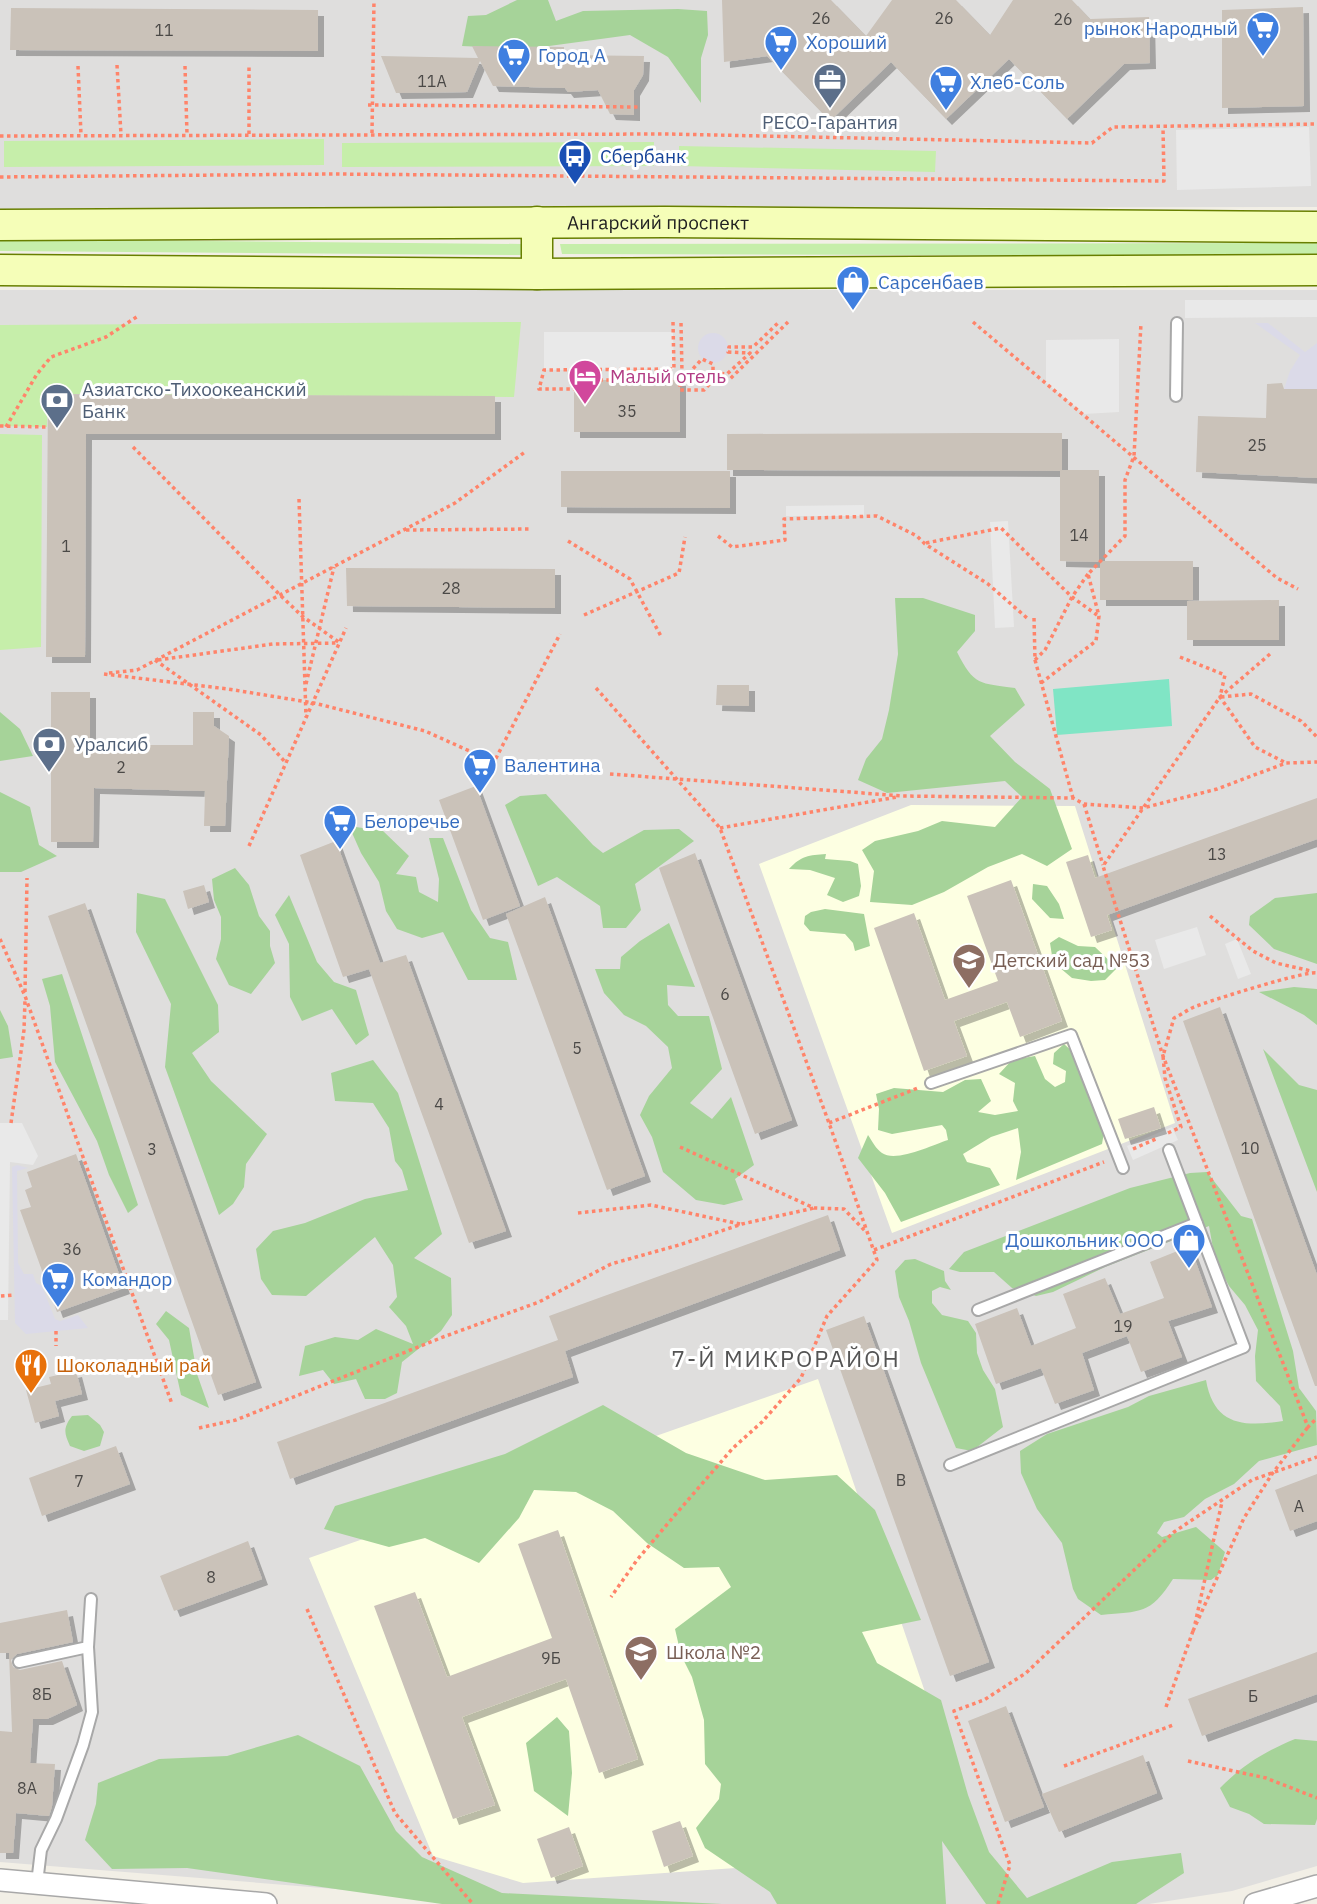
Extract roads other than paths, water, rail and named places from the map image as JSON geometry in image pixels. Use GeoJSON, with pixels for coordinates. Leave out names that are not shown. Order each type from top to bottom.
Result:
{"type":"FeatureCollection","features":[{"type":"Feature","properties":{"kind":"street","name":"Ангарский проспект"},"geometry":{"type":"LineString","coordinates":[[0,225],[537,222],[1317,226]]}},
{"type":"Feature","properties":{"kind":"street"},"geometry":{"type":"LineString","coordinates":[[537,222],[537,274]]}},
{"type":"Feature","properties":{"kind":"street"},"geometry":{"type":"LineString","coordinates":[[0,270],[537,274],[1317,270]]}},
{"type":"Feature","properties":{"kind":"street"},"geometry":{"type":"LineString","coordinates":[[0,1880],[266,1904]]}},
{"type":"Feature","properties":{"kind":"street"},"geometry":{"type":"LineString","coordinates":[[1255,1904],[1317,1886]]}},
{"type":"Feature","properties":{"kind":"lane"},"geometry":{"type":"LineString","coordinates":[[1176,396],[1177,323]]}},
{"type":"Feature","properties":{"kind":"lane"},"geometry":{"type":"LineString","coordinates":[[931,1083],[1071,1035],[1123,1168]]}},
{"type":"Feature","properties":{"kind":"lane"},"geometry":{"type":"LineString","coordinates":[[950,1465],[1244,1347],[1169,1150]]}},
{"type":"Feature","properties":{"kind":"lane"},"geometry":{"type":"LineString","coordinates":[[978,1310],[1197,1223]]}},
{"type":"Feature","properties":{"kind":"lane"},"geometry":{"type":"LineString","coordinates":[[37,1883],[41,1850],[56,1819],[79,1757],[92,1712],[88,1647],[92,1599]]}},
{"type":"Feature","properties":{"kind":"lane"},"geometry":{"type":"LineString","coordinates":[[19,1661],[88,1647]]}},
{"type":"Feature","properties":{"kind":"place","name":"рынок Народный"},"geometry":{"type":"Point","coordinates":[1263,58]}},
{"type":"Feature","properties":{"kind":"place","name":"Хороший"},"geometry":{"type":"Point","coordinates":[781,72]}},
{"type":"Feature","properties":{"kind":"place","name":"Город А"},"geometry":{"type":"Point","coordinates":[514,85]}},
{"type":"Feature","properties":{"kind":"place","name":"РЕСО-Гарантия"},"geometry":{"type":"Point","coordinates":[830,110]}},
{"type":"Feature","properties":{"kind":"place","name":"Хлеб-Соль"},"geometry":{"type":"Point","coordinates":[946,112]}},
{"type":"Feature","properties":{"kind":"place","name":"Сбербанк"},"geometry":{"type":"Point","coordinates":[575,186]}},
{"type":"Feature","properties":{"kind":"place","name":"Сарсенбаев"},"geometry":{"type":"Point","coordinates":[853,312]}},
{"type":"Feature","properties":{"kind":"place","name":"Малый отель"},"geometry":{"type":"Point","coordinates":[585,406]}},
{"type":"Feature","properties":{"kind":"place","name":"Азиатско-Тихоокеанский Банк"},"geometry":{"type":"Point","coordinates":[57,430]}},
{"type":"Feature","properties":{"kind":"place","name":"Уралсиб"},"geometry":{"type":"Point","coordinates":[49,774]}},
{"type":"Feature","properties":{"kind":"place","name":"Валентина"},"geometry":{"type":"Point","coordinates":[480,795]}},
{"type":"Feature","properties":{"kind":"place","name":"Белоречье"},"geometry":{"type":"Point","coordinates":[340,851]}},
{"type":"Feature","properties":{"kind":"place","name":"Детский сад №53"},"geometry":{"type":"Point","coordinates":[969,990]}},
{"type":"Feature","properties":{"kind":"place","name":"Дошкольник ООО"},"geometry":{"type":"Point","coordinates":[1189,1270]}},
{"type":"Feature","properties":{"kind":"place","name":"Командор"},"geometry":{"type":"Point","coordinates":[58,1309]}},
{"type":"Feature","properties":{"kind":"place","name":"Шоколадный рай"},"geometry":{"type":"Point","coordinates":[31,1395]}},
{"type":"Feature","properties":{"kind":"place","name":"Школа №2"},"geometry":{"type":"Point","coordinates":[641,1682]}},
{"type":"Feature","properties":{"kind":"district","name":"7-Й МИКРОРАЙОН"},"geometry":{"type":"Point","coordinates":[786,1358]}}]}
